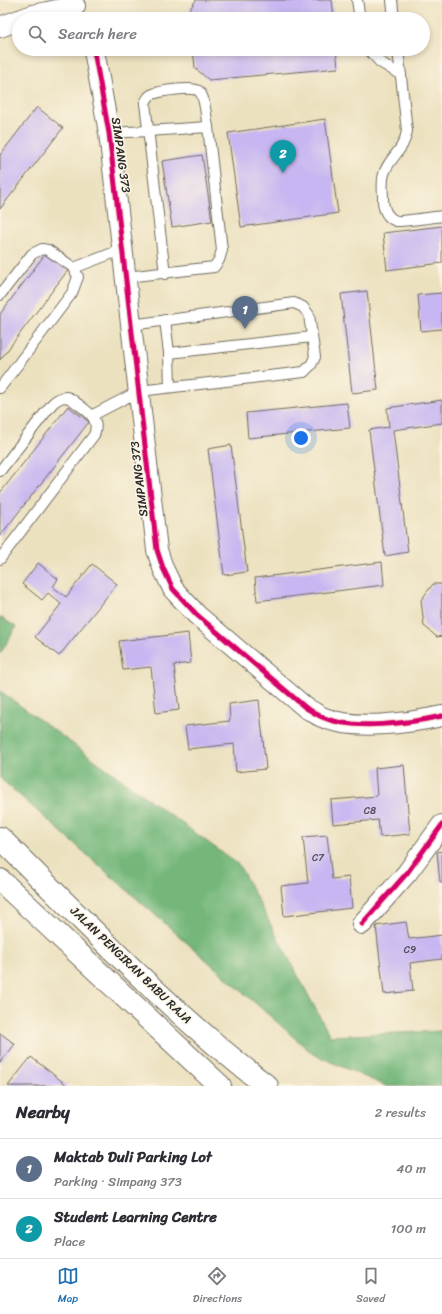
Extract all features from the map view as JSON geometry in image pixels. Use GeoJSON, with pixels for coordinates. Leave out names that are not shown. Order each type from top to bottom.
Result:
{"type":"FeatureCollection","features":[{"type":"Feature","properties":{"kind":"main road","name":"JALAN PENGIRAN BABU RAJA"},"geometry":{"type":"LineString","coordinates":[[0,838],[135,972],[238,1064],[267,1086]]}},
{"type":"Feature","properties":{"kind":"main road"},"geometry":{"type":"LineString","coordinates":[[0,880],[220,1086]]}},
{"type":"Feature","properties":{"kind":"street"},"geometry":{"type":"LineString","coordinates":[[52,12],[78,8]]}},
{"type":"Feature","properties":{"kind":"street"},"geometry":{"type":"LineString","coordinates":[[0,27],[12,22]]}},
{"type":"Feature","properties":{"kind":"street","name":"SIMPANG 373"},"geometry":{"type":"LineString","coordinates":[[95,56],[109,133],[157,550],[163,568],[173,589],[197,615],[306,708],[322,718],[337,722],[361,724],[412,722],[442,716]]}},
{"type":"Feature","properties":{"kind":"street"},"geometry":{"type":"LineString","coordinates":[[362,924],[407,873],[442,825]]}},
{"type":"Feature","properties":{"kind":"lane"},"geometry":{"type":"LineString","coordinates":[[357,0],[359,12]]}},
{"type":"Feature","properties":{"kind":"lane"},"geometry":{"type":"LineString","coordinates":[[392,0],[393,12]]}},
{"type":"Feature","properties":{"kind":"lane"},"geometry":{"type":"LineString","coordinates":[[374,56],[380,62],[401,75]]}},
{"type":"Feature","properties":{"kind":"lane"},"geometry":{"type":"LineString","coordinates":[[399,56],[407,131],[406,140],[385,172],[382,181],[383,205],[385,212],[397,221],[442,216]]}},
{"type":"Feature","properties":{"kind":"lane"},"geometry":{"type":"LineString","coordinates":[[126,277],[165,274],[214,267],[220,260],[222,250],[208,127],[202,94],[198,90],[192,88],[158,92],[149,96],[145,103],[165,274]]}},
{"type":"Feature","properties":{"kind":"lane"},"geometry":{"type":"LineString","coordinates":[[109,133],[148,132],[208,127]]}},
{"type":"Feature","properties":{"kind":"lane"},"geometry":{"type":"LineString","coordinates":[[0,295],[32,254],[42,249],[48,250],[74,268],[78,277],[72,293],[0,388]]}},
{"type":"Feature","properties":{"kind":"lane"},"geometry":{"type":"LineString","coordinates":[[74,268],[123,249]]}},
{"type":"Feature","properties":{"kind":"lane"},"geometry":{"type":"LineString","coordinates":[[93,415],[139,391],[304,372],[311,365],[315,357],[309,314],[303,307],[294,303],[131,325]]}},
{"type":"Feature","properties":{"kind":"lane"},"geometry":{"type":"LineString","coordinates":[[165,320],[169,353],[170,387]]}},
{"type":"Feature","properties":{"kind":"lane"},"geometry":{"type":"LineString","coordinates":[[169,353],[312,337]]}},
{"type":"Feature","properties":{"kind":"lane"},"geometry":{"type":"LineString","coordinates":[[0,471],[57,399],[61,397],[70,398],[93,415],[96,426],[94,435],[0,559]]}},
{"type":"Feature","properties":{"kind":"green space"},"geometry":{"type":"Polygon","coordinates":[[[0,617],[16,627],[0,654],[0,617]]]}},
{"type":"Feature","properties":{"kind":"green space"},"geometry":{"type":"Polygon","coordinates":[[[0,691],[239,865],[330,1036],[442,1031],[442,1086],[386,1086],[313,1054],[0,778],[0,691]]]}},
{"type":"Feature","properties":{"kind":"building"},"geometry":{"type":"Polygon","coordinates":[[[196,0],[332,0],[333,12],[190,12],[190,9],[196,0]]]}},
{"type":"Feature","properties":{"kind":"building"},"geometry":{"type":"Polygon","coordinates":[[[194,56],[337,56],[338,68],[209,80],[195,68],[194,56]]]}},
{"type":"Feature","properties":{"kind":"building"},"geometry":{"type":"Polygon","coordinates":[[[37,107],[63,128],[0,209],[0,155],[37,107]]]}},
{"type":"Feature","properties":{"kind":"building"},"geometry":{"type":"Polygon","coordinates":[[[325,119],[338,213],[241,227],[228,133],[325,119]]]}},
{"type":"Feature","properties":{"kind":"building"},"geometry":{"type":"Polygon","coordinates":[[[202,155],[212,221],[172,227],[162,161],[202,155]]]}},
{"type":"Feature","properties":{"kind":"building"},"geometry":{"type":"Polygon","coordinates":[[[442,226],[442,263],[387,270],[383,233],[442,226]]]}},
{"type":"Feature","properties":{"kind":"building"},"geometry":{"type":"Polygon","coordinates":[[[46,253],[68,270],[0,360],[0,314],[46,253]]]}},
{"type":"Feature","properties":{"kind":"building"},"geometry":{"type":"Polygon","coordinates":[[[367,291],[378,390],[352,393],[341,294],[367,291]]]}},
{"type":"Feature","properties":{"kind":"building"},"geometry":{"type":"Polygon","coordinates":[[[442,293],[442,329],[421,331],[418,295],[442,293]]]}},
{"type":"Feature","properties":{"kind":"building"},"geometry":{"type":"Polygon","coordinates":[[[442,400],[442,423],[393,430],[408,552],[385,556],[369,430],[389,427],[387,408],[442,400]]]}},
{"type":"Feature","properties":{"kind":"building"},"geometry":{"type":"Polygon","coordinates":[[[347,403],[350,428],[248,438],[246,413],[347,403]]]}},
{"type":"Feature","properties":{"kind":"building"},"geometry":{"type":"Polygon","coordinates":[[[68,406],[89,422],[0,536],[0,493],[68,406]]]}},
{"type":"Feature","properties":{"kind":"building"},"geometry":{"type":"Polygon","coordinates":[[[231,445],[247,572],[224,575],[208,449],[231,445]]]}},
{"type":"Feature","properties":{"kind":"building"},"geometry":{"type":"Polygon","coordinates":[[[382,562],[384,585],[257,601],[255,578],[382,562]]]}},
{"type":"Feature","properties":{"kind":"building"},"geometry":{"type":"Polygon","coordinates":[[[38,563],[58,579],[53,587],[66,597],[92,564],[117,584],[59,656],[35,637],[61,604],[48,593],[42,600],[22,584],[38,563]]]}},
{"type":"Feature","properties":{"kind":"building"},"geometry":{"type":"Polygon","coordinates":[[[433,584],[442,584],[442,636],[437,637],[424,626],[421,600],[433,584]]]}},
{"type":"Feature","properties":{"kind":"building"},"geometry":{"type":"Polygon","coordinates":[[[188,633],[191,663],[174,665],[179,710],[156,713],[151,667],[123,670],[119,641],[188,633]]]}},
{"type":"Feature","properties":{"kind":"building"},"geometry":{"type":"Polygon","coordinates":[[[259,700],[266,769],[236,772],[234,744],[188,749],[185,726],[230,721],[229,704],[259,700]]]}},
{"type":"Feature","properties":{"kind":"building"},"geometry":{"type":"Polygon","coordinates":[[[404,765],[410,834],[380,837],[378,820],[333,824],[331,800],[377,796],[375,768],[404,765]]]}},
{"type":"Feature","properties":{"kind":"building"},"geometry":{"type":"Polygon","coordinates":[[[327,835],[332,879],[349,877],[352,908],[284,916],[281,886],[308,883],[303,837],[327,835]]]}},
{"type":"Feature","properties":{"kind":"building"},"geometry":{"type":"Polygon","coordinates":[[[442,851],[442,882],[440,882],[437,852],[442,851]]]}},
{"type":"Feature","properties":{"kind":"building"},"geometry":{"type":"Polygon","coordinates":[[[406,922],[409,939],[442,935],[442,959],[410,963],[413,991],[384,994],[376,926],[406,922]]]}},
{"type":"Feature","properties":{"kind":"building"},"geometry":{"type":"Polygon","coordinates":[[[0,1033],[15,1044],[0,1063],[0,1033]]]}},
{"type":"Feature","properties":{"kind":"building"},"geometry":{"type":"Polygon","coordinates":[[[31,1057],[68,1086],[8,1086],[31,1057]]]}},
{"type":"Feature","properties":{"kind":"cycle path"},"geometry":{"type":"LineString","coordinates":[[95,56],[109,133],[157,550],[163,568],[173,589],[197,615],[306,708],[320,716],[349,724],[365,725],[398,723],[442,716]]}},
{"type":"Feature","properties":{"kind":"cycle path"},"geometry":{"type":"LineString","coordinates":[[362,924],[407,873],[442,825]]}},
{"type":"Feature","properties":{"kind":"place","name":"Student Learning Centre"},"geometry":{"type":"Point","coordinates":[283,173]}},
{"type":"Feature","properties":{"kind":"place","name":"Maktab Duli Parking Lot"},"geometry":{"type":"Point","coordinates":[245,329]}}]}
